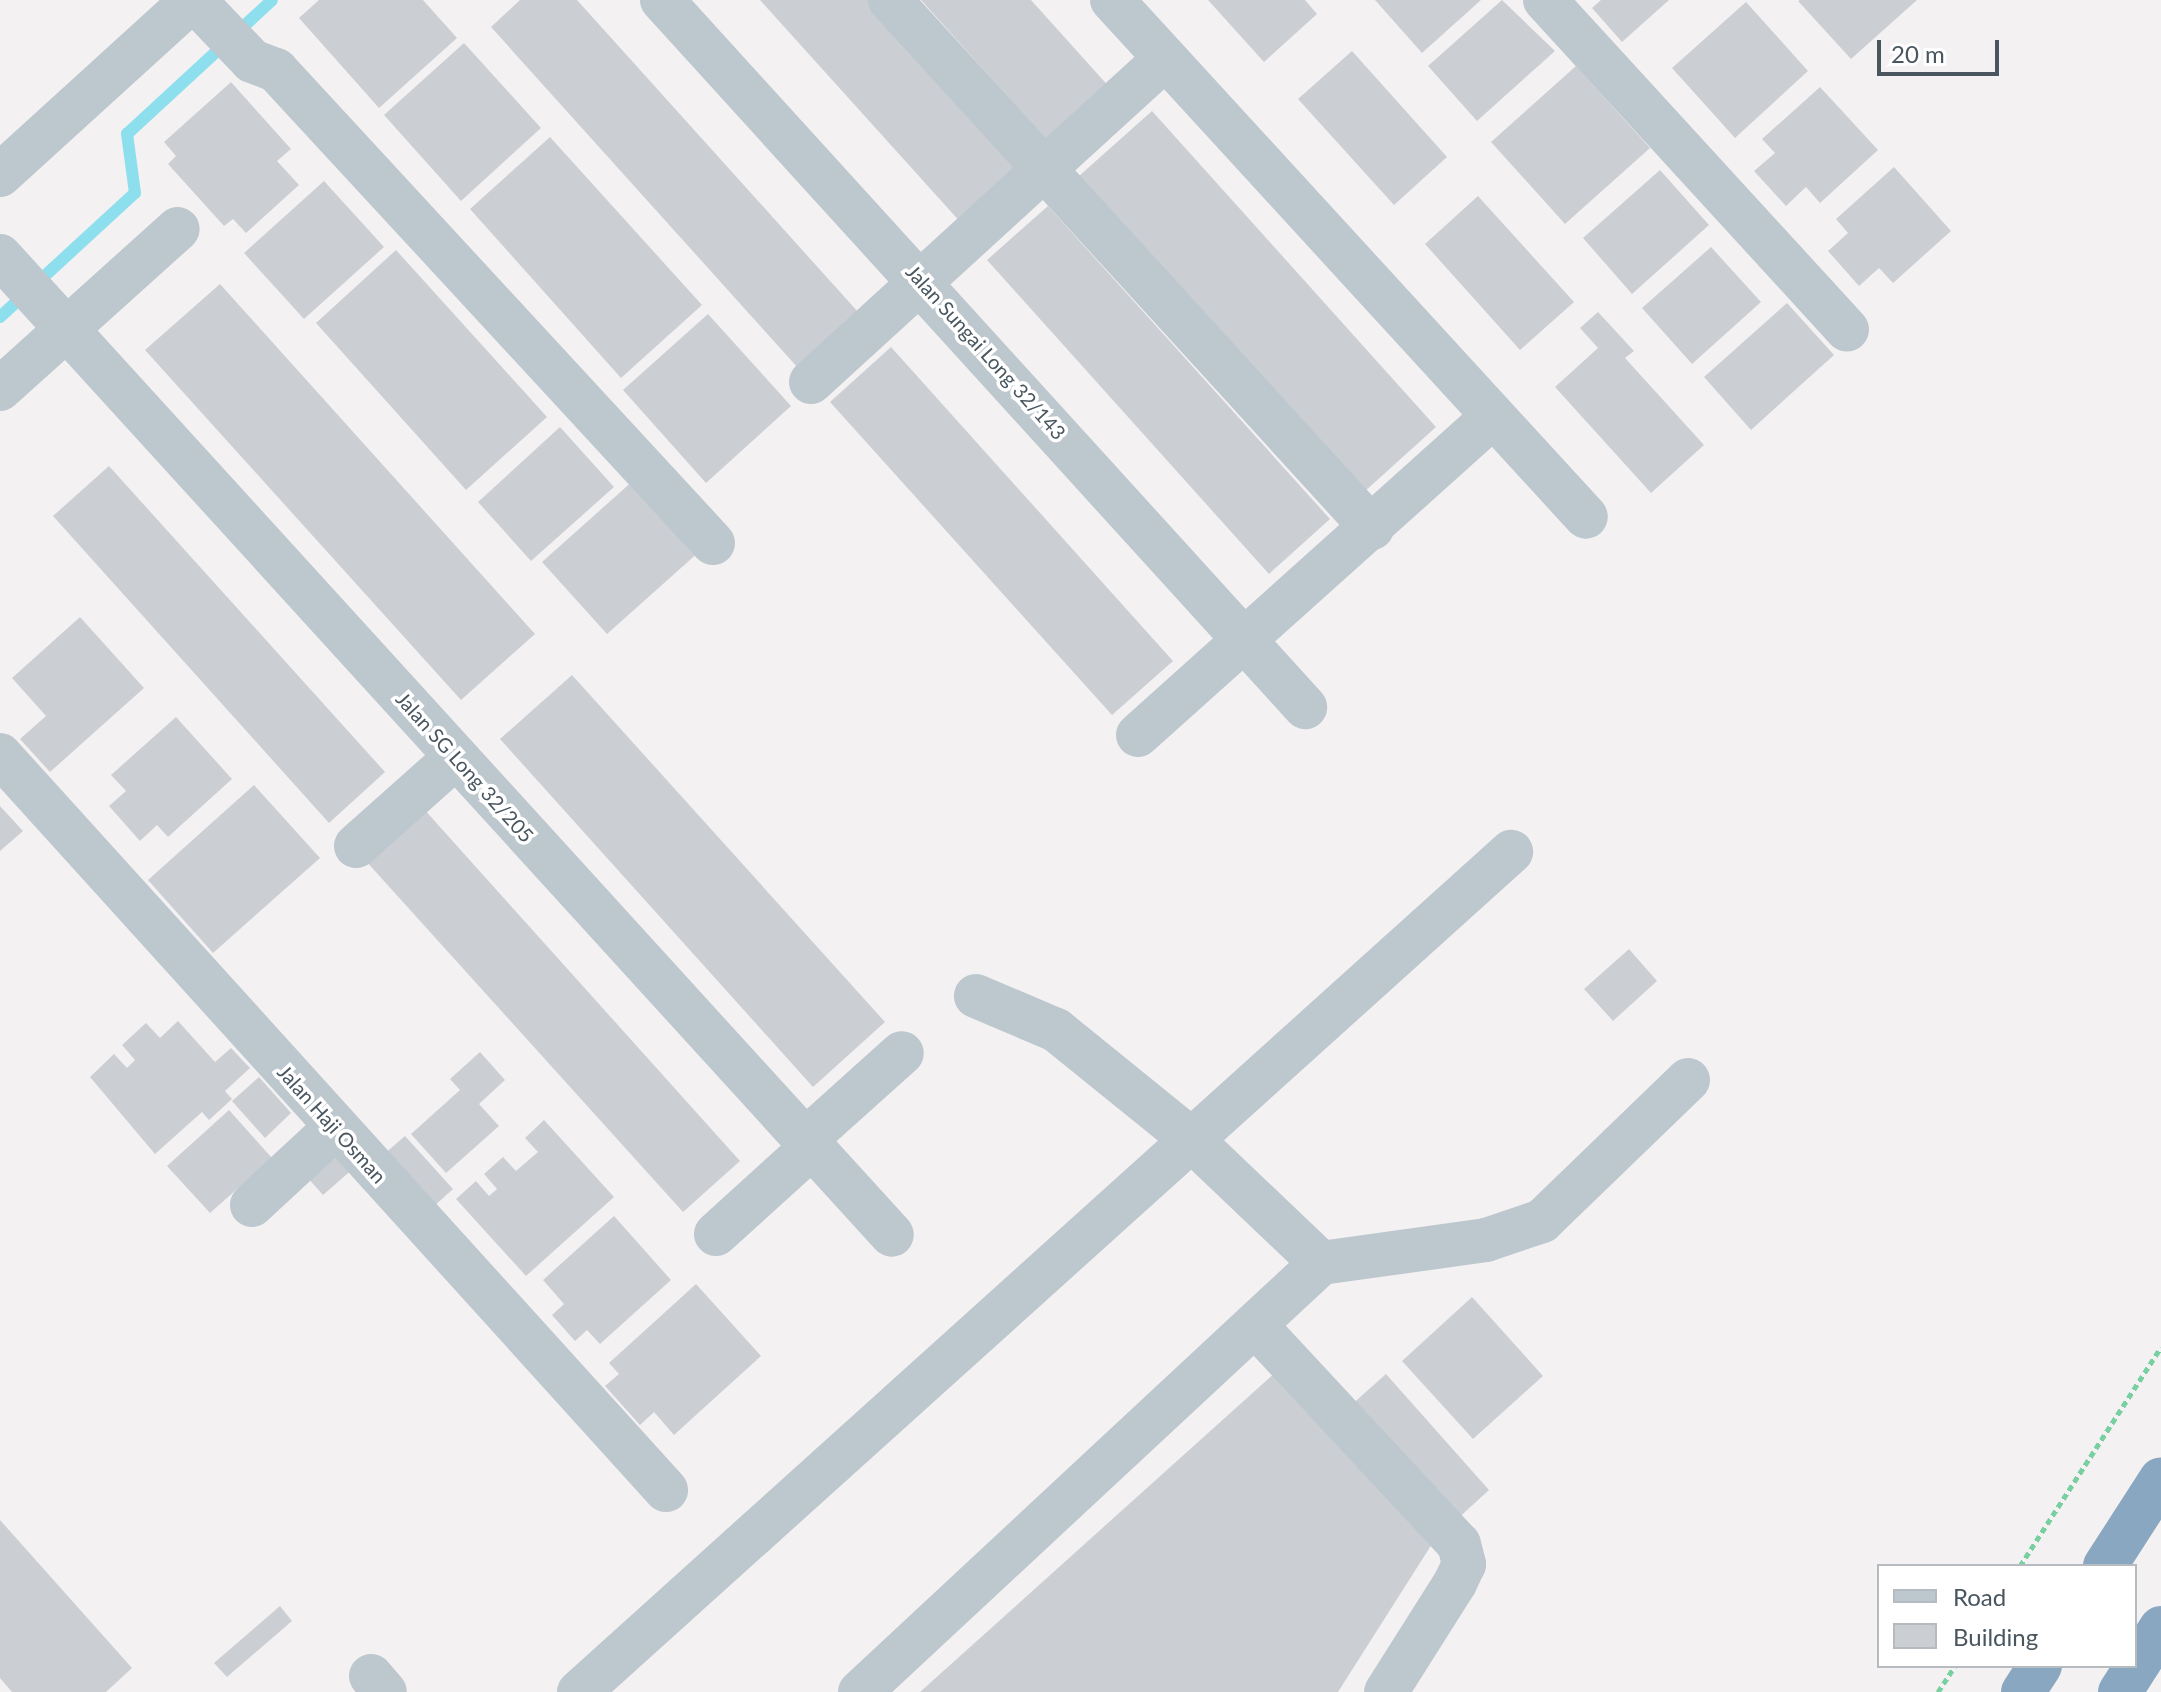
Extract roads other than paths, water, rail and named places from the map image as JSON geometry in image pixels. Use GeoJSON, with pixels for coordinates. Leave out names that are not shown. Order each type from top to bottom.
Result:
{"type":"FeatureCollection","features":[{"type":"Feature","properties":{"kind":"highway"},"geometry":{"type":"LineString","coordinates":[[2106,1564],[2161,1479]]}},
{"type":"Feature","properties":{"kind":"highway"},"geometry":{"type":"LineString","coordinates":[[2137,1665],[2161,1628]]}},
{"type":"Feature","properties":{"kind":"highway"},"geometry":{"type":"LineString","coordinates":[[2023,1692],[2039,1668]]}},
{"type":"Feature","properties":{"kind":"highway"},"geometry":{"type":"LineString","coordinates":[[2120,1692],[2135,1668]]}},
{"type":"Feature","properties":{"kind":"street"},"geometry":{"type":"LineString","coordinates":[[0,175],[193,0],[252,61],[276,70],[713,543]]}},
{"type":"Feature","properties":{"kind":"street","name":"Jalan Sungai Long 32/143"},"geometry":{"type":"LineString","coordinates":[[662,0],[922,280],[1305,707]]}},
{"type":"Feature","properties":{"kind":"street"},"geometry":{"type":"LineString","coordinates":[[890,0],[1372,528]]}},
{"type":"Feature","properties":{"kind":"street"},"geometry":{"type":"LineString","coordinates":[[1112,0],[1586,517]]}},
{"type":"Feature","properties":{"kind":"street"},"geometry":{"type":"LineString","coordinates":[[1545,0],[1847,329]]}},
{"type":"Feature","properties":{"kind":"street"},"geometry":{"type":"LineString","coordinates":[[811,382],[1165,59]]}},
{"type":"Feature","properties":{"kind":"street"},"geometry":{"type":"LineString","coordinates":[[0,389],[178,229]]}},
{"type":"Feature","properties":{"kind":"street","name":"Jalan SG Long 32/205"},"geometry":{"type":"LineString","coordinates":[[0,256],[892,1235]]}},
{"type":"Feature","properties":{"kind":"street"},"geometry":{"type":"LineString","coordinates":[[1138,735],[1493,417]]}},
{"type":"Feature","properties":{"kind":"street","name":"Jalan Haji Osman"},"geometry":{"type":"LineString","coordinates":[[0,755],[666,1490]]}},
{"type":"Feature","properties":{"kind":"street"},"geometry":{"type":"LineString","coordinates":[[356,846],[456,757]]}},
{"type":"Feature","properties":{"kind":"street"},"geometry":{"type":"LineString","coordinates":[[579,1692],[1511,852]]}},
{"type":"Feature","properties":{"kind":"street"},"geometry":{"type":"LineString","coordinates":[[976,996],[1056,1030],[1192,1140],[1321,1263]]}},
{"type":"Feature","properties":{"kind":"street"},"geometry":{"type":"LineString","coordinates":[[716,1234],[902,1053]]}},
{"type":"Feature","properties":{"kind":"street"},"geometry":{"type":"LineString","coordinates":[[860,1692],[1257,1327],[1321,1263],[1486,1240],[1542,1221],[1688,1080]]}},
{"type":"Feature","properties":{"kind":"street"},"geometry":{"type":"LineString","coordinates":[[252,1205],[335,1128]]}},
{"type":"Feature","properties":{"kind":"street"},"geometry":{"type":"LineString","coordinates":[[1257,1327],[1459,1544],[1464,1564],[1455,1583],[1386,1692]]}},
{"type":"Feature","properties":{"kind":"waterway"},"geometry":{"type":"LineString","coordinates":[[0,317],[135,193],[127,134],[272,0]]}}]}
